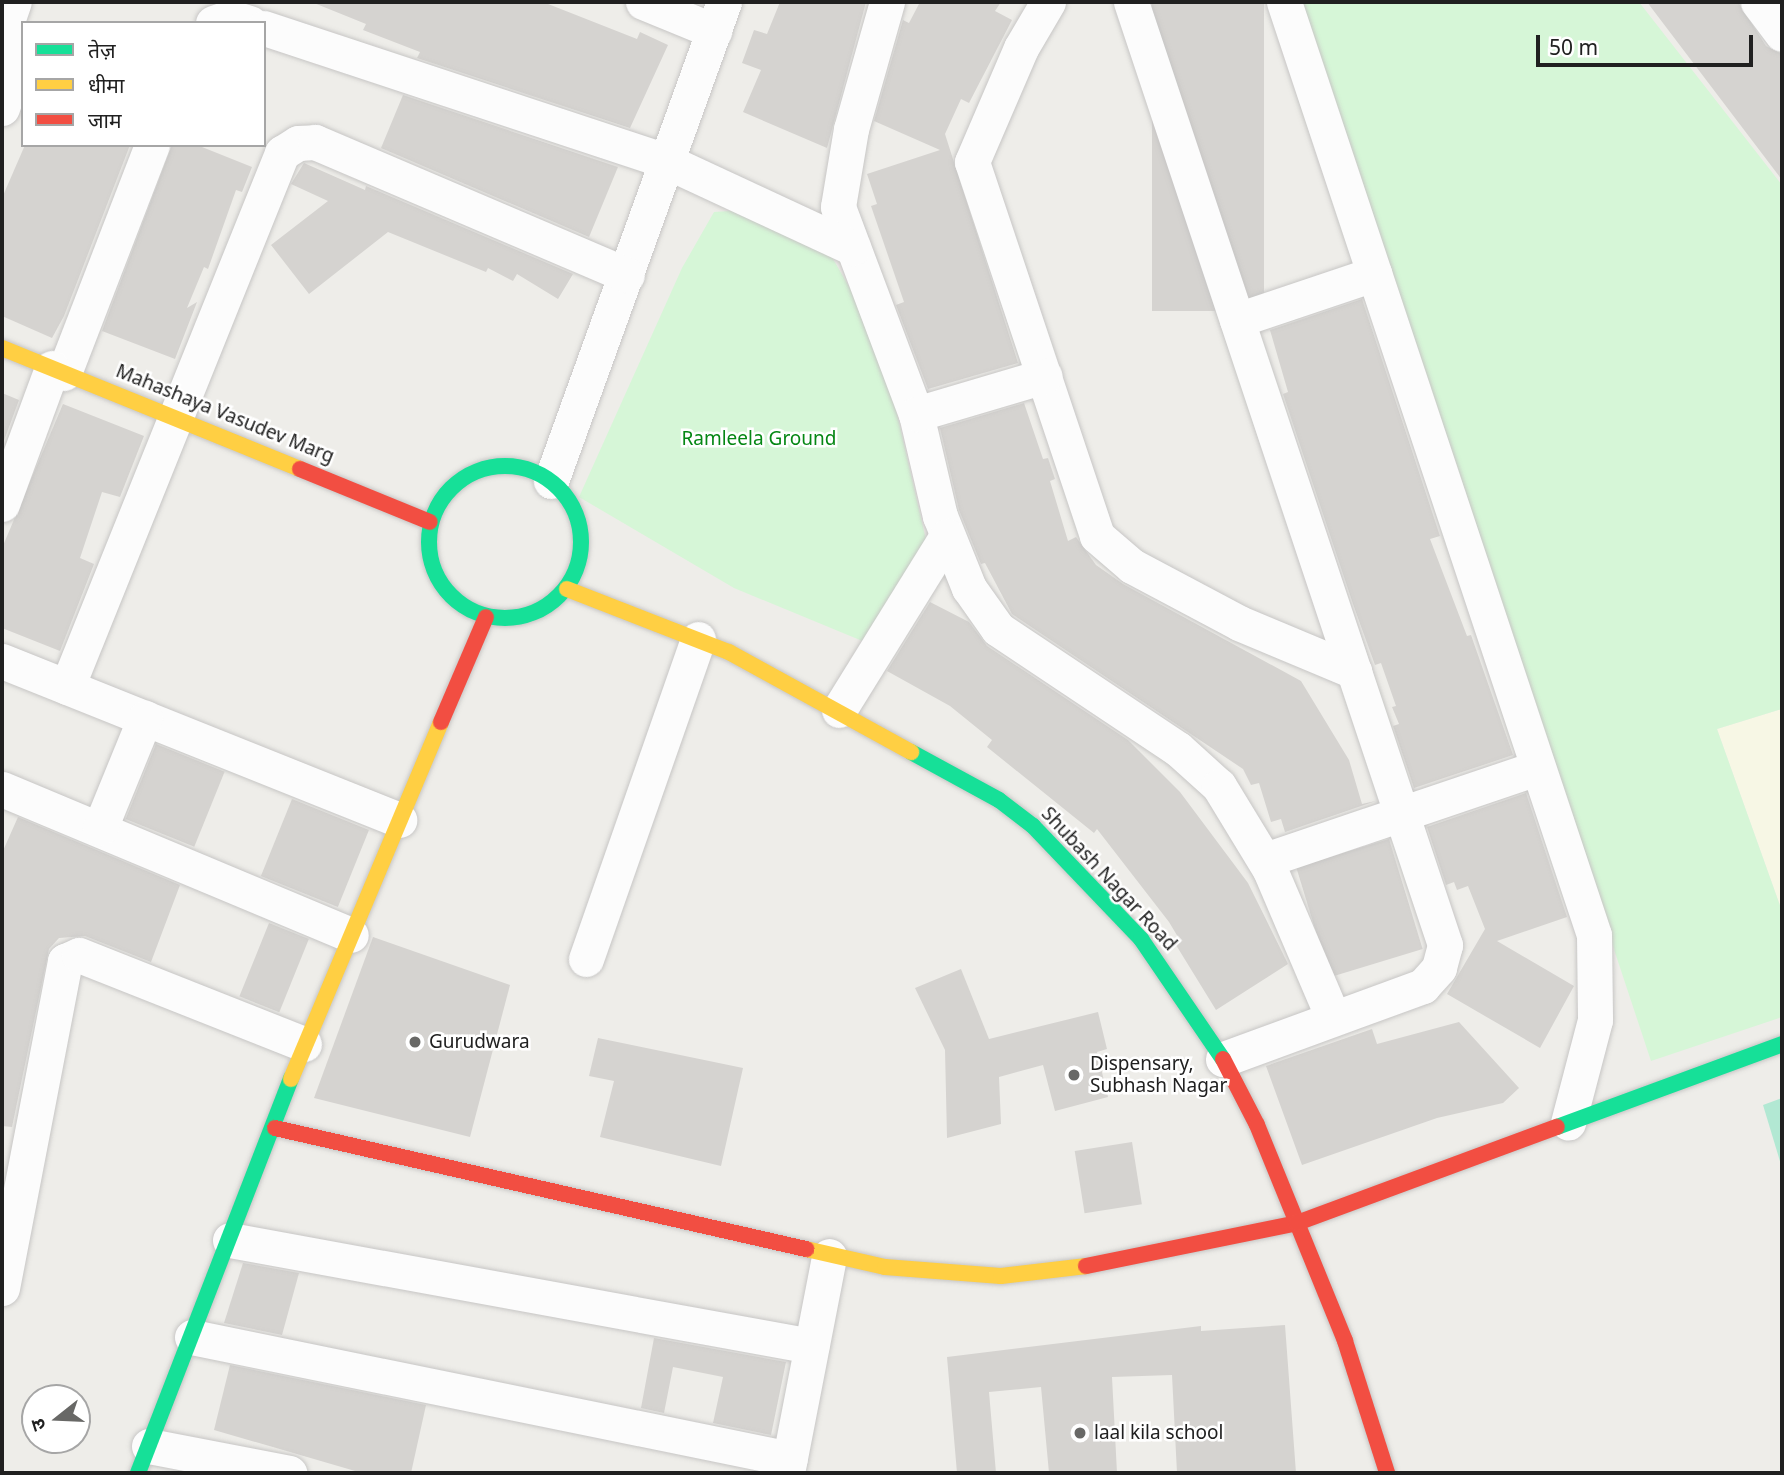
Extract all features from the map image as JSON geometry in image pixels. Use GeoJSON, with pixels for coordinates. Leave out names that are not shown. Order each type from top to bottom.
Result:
{"type":"FeatureCollection","features":[{"type":"Feature","properties":{"kind":"street"},"geometry":{"type":"LineString","coordinates":[[2,36],[14,2]]}},
{"type":"Feature","properties":{"kind":"street"},"geometry":{"type":"LineString","coordinates":[[32,21],[38,2]]}},
{"type":"Feature","properties":{"kind":"street"},"geometry":{"type":"LineString","coordinates":[[213,21],[216,2]]}},
{"type":"Feature","properties":{"kind":"street"},"geometry":{"type":"LineString","coordinates":[[551,481],[719,16],[643,2]]}},
{"type":"Feature","properties":{"kind":"street"},"geometry":{"type":"LineString","coordinates":[[887,2],[839,180],[838,207],[916,414],[947,537],[969,589],[998,629],[1079,680],[1198,766],[1239,812],[1265,860],[1333,1018]]}},
{"type":"Feature","properties":{"kind":"street"},"geometry":{"type":"LineString","coordinates":[[1048,2],[1021,48],[972,162],[1097,536],[1132,566],[1239,623],[1354,671]]}},
{"type":"Feature","properties":{"kind":"street"},"geometry":{"type":"LineString","coordinates":[[1131,2],[1445,944],[1444,957],[1433,978],[1423,986],[1223,1059]]}},
{"type":"Feature","properties":{"kind":"street"},"geometry":{"type":"LineString","coordinates":[[1284,2],[1594,935],[1595,1020],[1568,1123]]}},
{"type":"Feature","properties":{"kind":"street"},"geometry":{"type":"LineString","coordinates":[[1758,2],[1782,34]]}},
{"type":"Feature","properties":{"kind":"street"},"geometry":{"type":"LineString","coordinates":[[219,21],[230,17],[243,21]]}},
{"type":"Feature","properties":{"kind":"street"},"geometry":{"type":"LineString","coordinates":[[266,29],[668,163],[853,248]]}},
{"type":"Feature","properties":{"kind":"street"},"geometry":{"type":"LineString","coordinates":[[2,108],[21,52]]}},
{"type":"Feature","properties":{"kind":"street"},"geometry":{"type":"LineString","coordinates":[[67,687],[282,153],[298,143],[316,142],[627,275]]}},
{"type":"Feature","properties":{"kind":"street"},"geometry":{"type":"LineString","coordinates":[[2,504],[151,147]]}},
{"type":"Feature","properties":{"kind":"street"},"geometry":{"type":"LineString","coordinates":[[1237,320],[1374,274]]}},
{"type":"Feature","properties":{"kind":"street","name":"Mahashaya Vasudev Marg"},"geometry":{"type":"LineString","coordinates":[[2,348],[430,522]]}},
{"type":"Feature","properties":{"kind":"street"},"geometry":{"type":"LineString","coordinates":[[916,414],[1044,376]]}},
{"type":"Feature","properties":{"kind":"street"},"geometry":{"type":"LineString","coordinates":[[494,465],[524,467],[551,481],[572,503],[581,532],[579,562],[566,589],[544,609],[516,619],[486,617],[458,604],[438,581],[429,553],[430,522],[451,489],[466,475],[494,465]]}},
{"type":"Feature","properties":{"kind":"street"},"geometry":{"type":"LineString","coordinates":[[839,710],[947,537]]}},
{"type":"Feature","properties":{"kind":"street","name":"Shubash Nagar Road"},"geometry":{"type":"LineString","coordinates":[[566,589],[698,639],[839,710],[999,800],[1033,826],[1141,939],[1223,1059],[1297,1223],[1345,1341],[1387,1473]]}},
{"type":"Feature","properties":{"kind":"street"},"geometry":{"type":"LineString","coordinates":[[289,1473],[143,1460],[275,1128],[304,1044],[486,617]]}},
{"type":"Feature","properties":{"kind":"street"},"geometry":{"type":"LineString","coordinates":[[586,959],[698,639]]}},
{"type":"Feature","properties":{"kind":"street"},"geometry":{"type":"LineString","coordinates":[[2,660],[399,820]]}},
{"type":"Feature","properties":{"kind":"street"},"geometry":{"type":"LineString","coordinates":[[100,828],[145,718]]}},
{"type":"Feature","properties":{"kind":"street"},"geometry":{"type":"LineString","coordinates":[[1265,860],[1537,768]]}},
{"type":"Feature","properties":{"kind":"street"},"geometry":{"type":"LineString","coordinates":[[2,789],[351,935]]}},
{"type":"Feature","properties":{"kind":"street"},"geometry":{"type":"LineString","coordinates":[[2,1288],[13,1174],[65,961],[70,956],[79,955],[304,1044]]}},
{"type":"Feature","properties":{"kind":"street"},"geometry":{"type":"LineString","coordinates":[[275,1128],[829,1256],[936,1272],[1001,1276],[1054,1273],[1297,1223],[1782,1044]]}},
{"type":"Feature","properties":{"kind":"street"},"geometry":{"type":"LineString","coordinates":[[230,1240],[811,1346]]}},
{"type":"Feature","properties":{"kind":"street"},"geometry":{"type":"LineString","coordinates":[[192,1337],[789,1466],[829,1256]]}},
{"type":"Feature","properties":{"kind":"shaded area"},"geometry":{"type":"Polygon","coordinates":[[[1782,709],[1782,911],[1717,729],[1782,709]]]}},
{"type":"Feature","properties":{"kind":"green space"},"geometry":{"type":"Polygon","coordinates":[[[1300,2],[1639,2],[1782,185],[1782,709],[1717,729],[1782,911],[1782,1017],[1651,1061],[1300,2]]]}},
{"type":"Feature","properties":{"kind":"green space","name":"Ramleela Ground"},"geometry":{"type":"Polygon","coordinates":[[[760,209],[829,252],[880,340],[930,557],[872,645],[734,588],[579,497],[682,268],[714,212],[760,209]]]}},
{"type":"Feature","properties":{"kind":"green space"},"geometry":{"type":"Polygon","coordinates":[[[1782,1098],[1782,1168],[1763,1105],[1782,1098]]]}},
{"type":"Feature","properties":{"kind":"building"},"geometry":{"type":"Polygon","coordinates":[[[543,2],[637,39],[640,32],[668,45],[630,128],[417,58],[420,52],[363,30],[366,24],[314,3],[543,2]]]}},
{"type":"Feature","properties":{"kind":"building"},"geometry":{"type":"Polygon","coordinates":[[[780,2],[866,2],[827,148],[743,112],[761,70],[742,63],[754,30],[767,34],[780,2]]]}},
{"type":"Feature","properties":{"kind":"building"},"geometry":{"type":"Polygon","coordinates":[[[920,2],[1001,2],[995,11],[1012,20],[969,103],[961,99],[945,134],[1018,363],[928,389],[896,305],[904,302],[871,206],[877,204],[867,174],[940,150],[874,121],[903,20],[909,23],[920,2]]]}},
{"type":"Feature","properties":{"kind":"building"},"geometry":{"type":"Polygon","coordinates":[[[1152,2],[1264,2],[1264,311],[1152,311],[1152,2]]]}},
{"type":"Feature","properties":{"kind":"building"},"geometry":{"type":"Polygon","coordinates":[[[1647,2],[1738,2],[1766,46],[1782,54],[1782,180],[1647,2]]]}},
{"type":"Feature","properties":{"kind":"building"},"geometry":{"type":"Polygon","coordinates":[[[403,95],[618,167],[589,237],[381,148],[403,95]]]}},
{"type":"Feature","properties":{"kind":"building"},"geometry":{"type":"Polygon","coordinates":[[[24,147],[129,147],[64,316],[52,338],[2,316],[2,198],[24,147]]]}},
{"type":"Feature","properties":{"kind":"building"},"geometry":{"type":"Polygon","coordinates":[[[171,147],[202,147],[252,167],[242,192],[236,190],[208,269],[204,267],[187,308],[197,302],[175,359],[102,331],[171,147]]]}},
{"type":"Feature","properties":{"kind":"building"},"geometry":{"type":"Polygon","coordinates":[[[304,163],[365,190],[366,186],[573,274],[558,299],[517,274],[513,281],[488,268],[486,272],[388,232],[309,294],[271,245],[328,201],[291,184],[304,163]]]}},
{"type":"Feature","properties":{"kind":"building"},"geometry":{"type":"Polygon","coordinates":[[[1362,299],[1440,536],[1430,539],[1467,636],[1471,635],[1513,755],[1414,788],[1393,726],[1399,724],[1392,707],[1396,706],[1381,663],[1375,665],[1353,604],[1283,394],[1288,392],[1270,330],[1362,299]]]}},
{"type":"Feature","properties":{"kind":"building"},"geometry":{"type":"Polygon","coordinates":[[[2,393],[19,400],[2,446],[2,393]]]}},
{"type":"Feature","properties":{"kind":"building"},"geometry":{"type":"Polygon","coordinates":[[[1024,403],[1043,459],[1048,458],[1055,479],[1050,481],[1068,541],[1076,537],[1096,565],[1123,584],[1301,681],[1349,760],[1362,804],[1376,801],[1285,832],[1281,819],[1271,822],[1259,783],[1251,785],[1243,769],[1012,614],[985,563],[981,564],[959,510],[940,428],[1024,403]]]}},
{"type":"Feature","properties":{"kind":"building"},"geometry":{"type":"Polygon","coordinates":[[[63,404],[144,436],[120,497],[102,492],[80,558],[94,564],[60,651],[2,628],[2,548],[63,404]]]}},
{"type":"Feature","properties":{"kind":"building"},"geometry":{"type":"Polygon","coordinates":[[[930,602],[969,622],[987,646],[1128,740],[1180,792],[1248,883],[1288,964],[1216,1010],[1176,945],[1181,942],[1169,922],[1097,829],[1094,833],[987,747],[992,740],[950,706],[887,671],[930,602]]]}},
{"type":"Feature","properties":{"kind":"building"},"geometry":{"type":"Polygon","coordinates":[[[156,744],[225,772],[194,847],[126,819],[156,744]]]}},
{"type":"Feature","properties":{"kind":"building"},"geometry":{"type":"Polygon","coordinates":[[[1526,793],[1567,917],[1497,941],[1574,986],[1540,1048],[1447,994],[1485,929],[1468,886],[1457,890],[1454,882],[1446,885],[1427,827],[1526,793]]]}},
{"type":"Feature","properties":{"kind":"building"},"geometry":{"type":"Polygon","coordinates":[[[292,799],[369,830],[338,907],[261,876],[292,799]]]}},
{"type":"Feature","properties":{"kind":"building"},"geometry":{"type":"Polygon","coordinates":[[[18,817],[180,885],[151,962],[85,936],[59,938],[49,949],[12,1127],[2,1126],[2,853],[18,817]]]}},
{"type":"Feature","properties":{"kind":"building"},"geometry":{"type":"Polygon","coordinates":[[[1389,839],[1423,949],[1330,977],[1296,867],[1389,839]]]}},
{"type":"Feature","properties":{"kind":"building"},"geometry":{"type":"Polygon","coordinates":[[[269,923],[309,939],[279,1012],[239,996],[269,923]]]}},
{"type":"Feature","properties":{"kind":"building","name":"Gurudwara"},"geometry":{"type":"Polygon","coordinates":[[[373,937],[510,985],[470,1137],[314,1098],[373,937]]]}},
{"type":"Feature","properties":{"kind":"building"},"geometry":{"type":"Polygon","coordinates":[[[961,969],[989,1039],[1098,1012],[1107,1049],[1097,1052],[1108,1097],[1055,1111],[1043,1065],[999,1077],[1001,1124],[947,1138],[945,1050],[915,988],[961,969]]]}},
{"type":"Feature","properties":{"kind":"building"},"geometry":{"type":"Polygon","coordinates":[[[1459,1022],[1519,1088],[1503,1103],[1437,1118],[1302,1165],[1266,1066],[1372,1029],[1377,1044],[1459,1022]]]}},
{"type":"Feature","properties":{"kind":"building"},"geometry":{"type":"Polygon","coordinates":[[[598,1038],[743,1068],[721,1166],[600,1137],[614,1081],[589,1076],[598,1038]]]}},
{"type":"Feature","properties":{"kind":"building"},"geometry":{"type":"Polygon","coordinates":[[[1132,1142],[1142,1204],[1085,1213],[1075,1151],[1132,1142]]]}},
{"type":"Feature","properties":{"kind":"building"},"geometry":{"type":"Polygon","coordinates":[[[243,1263],[299,1273],[282,1335],[224,1323],[243,1263]]]}},
{"type":"Feature","properties":{"kind":"building","name":"laal kila school"},"geometry":{"type":"Polygon","coordinates":[[[1285,1325],[1296,1473],[1177,1473],[1172,1375],[1112,1377],[1117,1473],[1049,1473],[1041,1387],[989,1392],[996,1473],[957,1473],[947,1357],[1201,1326],[1201,1331],[1285,1325]]]}},
{"type":"Feature","properties":{"kind":"building"},"geometry":{"type":"Polygon","coordinates":[[[654,1338],[786,1362],[771,1435],[713,1423],[723,1377],[673,1367],[664,1413],[641,1408],[654,1338]]]}},
{"type":"Feature","properties":{"kind":"building"},"geometry":{"type":"Polygon","coordinates":[[[230,1365],[426,1405],[411,1473],[362,1473],[214,1430],[230,1365]]]}},
{"type":"Feature","properties":{"kind":"traffic: fast"},"geometry":{"type":"LineString","coordinates":[[505,466],[534,472],[559,488],[575,513],[581,542],[575,571],[559,596],[534,612],[505,618],[476,612],[451,596],[435,571],[429,542],[435,513],[451,488],[476,472],[505,466]]}},
{"type":"Feature","properties":{"kind":"traffic: fast"},"geometry":{"type":"LineString","coordinates":[[911,752],[999,800],[1033,826],[1141,939],[1223,1059]]}},
{"type":"Feature","properties":{"kind":"traffic: fast"},"geometry":{"type":"LineString","coordinates":[[1557,1127],[1782,1044]]}},
{"type":"Feature","properties":{"kind":"traffic: fast"},"geometry":{"type":"LineString","coordinates":[[138,1473],[291,1079]]}},
{"type":"Feature","properties":{"kind":"traffic: slow"},"geometry":{"type":"LineString","coordinates":[[2,348],[300,469]]}},
{"type":"Feature","properties":{"kind":"traffic: slow"},"geometry":{"type":"LineString","coordinates":[[567,589],[729,652],[911,752]]}},
{"type":"Feature","properties":{"kind":"traffic: slow"},"geometry":{"type":"LineString","coordinates":[[291,1079],[441,722]]}},
{"type":"Feature","properties":{"kind":"traffic: slow"},"geometry":{"type":"LineString","coordinates":[[806,1249],[885,1267],[1001,1276],[1086,1266]]}},
{"type":"Feature","properties":{"kind":"traffic: jam"},"geometry":{"type":"LineString","coordinates":[[300,469],[430,522]]}},
{"type":"Feature","properties":{"kind":"traffic: jam"},"geometry":{"type":"LineString","coordinates":[[441,722],[486,617]]}},
{"type":"Feature","properties":{"kind":"traffic: jam"},"geometry":{"type":"LineString","coordinates":[[1223,1059],[1257,1125],[1345,1341],[1387,1473]]}},
{"type":"Feature","properties":{"kind":"traffic: jam"},"geometry":{"type":"LineString","coordinates":[[1086,1266],[1297,1223],[1557,1127]]}},
{"type":"Feature","properties":{"kind":"traffic: jam"},"geometry":{"type":"LineString","coordinates":[[275,1128],[806,1249]]}},
{"type":"Feature","properties":{"kind":"place","name":"Gurudwara"},"geometry":{"type":"Point","coordinates":[415,1042]}},
{"type":"Feature","properties":{"kind":"place","name":"Dispensary, Subhash Nagar"},"geometry":{"type":"Point","coordinates":[1074,1075]}},
{"type":"Feature","properties":{"kind":"place","name":"laal kila school"},"geometry":{"type":"Point","coordinates":[1080,1433]}}]}
